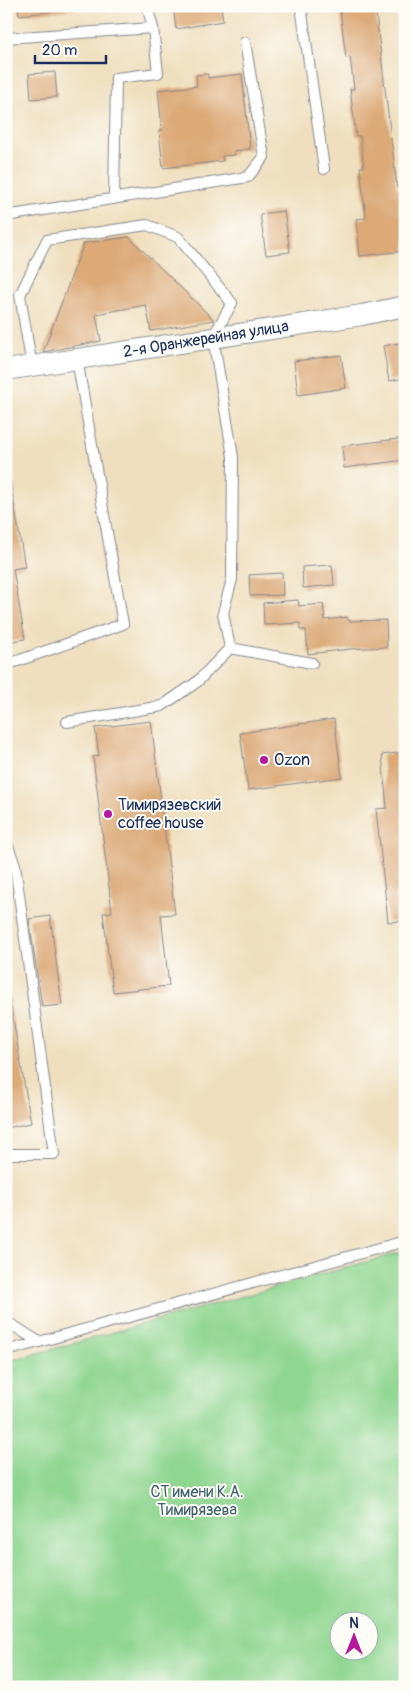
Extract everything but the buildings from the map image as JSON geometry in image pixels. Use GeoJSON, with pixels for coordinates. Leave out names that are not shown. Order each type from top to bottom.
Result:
{"type":"FeatureCollection","features":[{"type":"Feature","properties":{"kind":"street","name":"2-я Оранжерейная улица"},"geometry":{"type":"LineString","coordinates":[[6,370],[362,315],[405,306]]}},
{"type":"Feature","properties":{"kind":"lane"},"geometry":{"type":"LineString","coordinates":[[114,200],[116,78],[158,73],[153,28],[147,6]]}},
{"type":"Feature","properties":{"kind":"lane"},"geometry":{"type":"LineString","coordinates":[[302,6],[324,169]]}},
{"type":"Feature","properties":{"kind":"lane"},"geometry":{"type":"LineString","coordinates":[[6,38],[153,28]]}},
{"type":"Feature","properties":{"kind":"lane"},"geometry":{"type":"LineString","coordinates":[[6,216],[248,177],[264,157],[245,42]]}},
{"type":"Feature","properties":{"kind":"lane"},"geometry":{"type":"LineString","coordinates":[[32,366],[20,295],[47,240],[146,225],[178,238],[232,303],[214,337],[234,457],[232,579],[223,613],[230,648]]}},
{"type":"Feature","properties":{"kind":"lane"},"geometry":{"type":"LineString","coordinates":[[6,665],[123,624],[77,359]]}},
{"type":"Feature","properties":{"kind":"lane"},"geometry":{"type":"LineString","coordinates":[[230,648],[312,664]]}},
{"type":"Feature","properties":{"kind":"lane"},"geometry":{"type":"LineString","coordinates":[[67,722],[162,706],[197,682],[230,648]]}},
{"type":"Feature","properties":{"kind":"lane"},"geometry":{"type":"LineString","coordinates":[[6,841],[54,1154],[6,1154]]}},
{"type":"Feature","properties":{"kind":"lane"},"geometry":{"type":"LineString","coordinates":[[6,1351],[405,1241]]}},
{"type":"Feature","properties":{"kind":"lane"},"geometry":{"type":"LineString","coordinates":[[6,1322],[39,1342]]}},
{"type":"Feature","properties":{"kind":"green space","name":"СТ имени К.А. Тимирязева"},"geometry":{"type":"Polygon","coordinates":[[[405,1251],[405,1687],[6,1687],[6,1362],[405,1251]]]}},
{"type":"Feature","properties":{"kind":"place","name":"Ozon"},"geometry":{"type":"Point","coordinates":[264,760]}},
{"type":"Feature","properties":{"kind":"place","name":"Тимирязевский coffee house"},"geometry":{"type":"Point","coordinates":[108,814]}}]}
